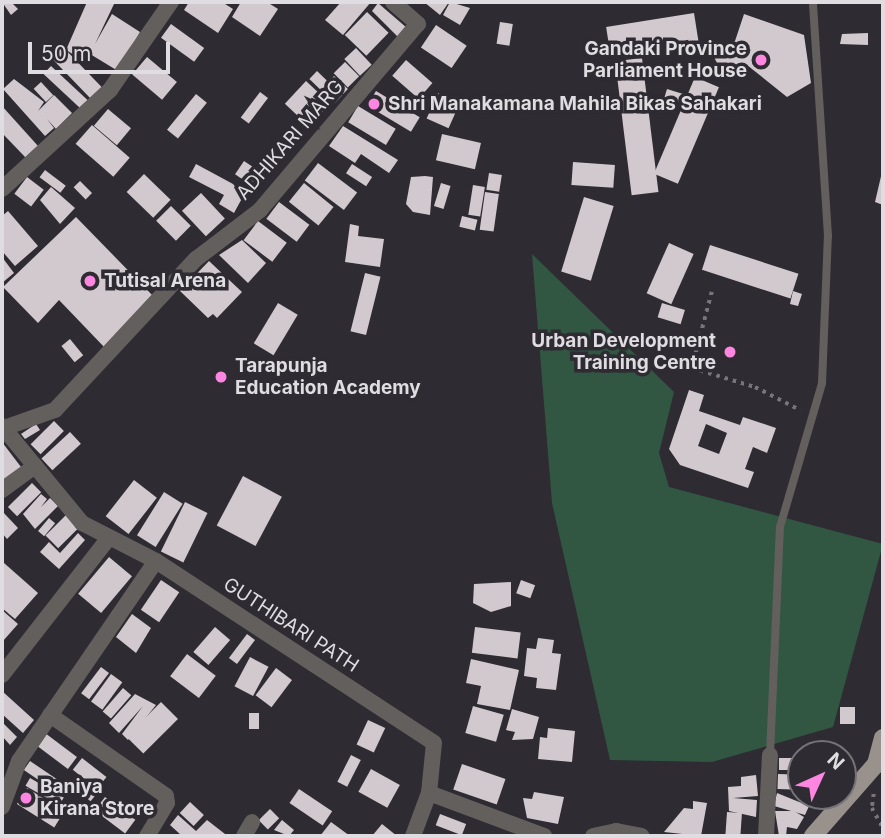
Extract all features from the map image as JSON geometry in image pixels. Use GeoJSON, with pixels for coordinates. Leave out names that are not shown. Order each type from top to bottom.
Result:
{"type":"FeatureCollection","features":[{"type":"Feature","properties":{"kind":"main road"},"geometry":{"type":"LineString","coordinates":[[813,836],[876,764],[883,738]]}},
{"type":"Feature","properties":{"kind":"street"},"geometry":{"type":"LineString","coordinates":[[2,189],[110,90],[171,2]]}},
{"type":"Feature","properties":{"kind":"street","name":"ADHIKARI MARG"},"geometry":{"type":"LineString","coordinates":[[3,427],[55,410],[196,259],[260,210],[418,24],[393,2]]}},
{"type":"Feature","properties":{"kind":"street","name":"GUTHIBARI PATH"},"geometry":{"type":"LineString","coordinates":[[3,427],[82,523],[107,540],[156,561],[434,743],[429,793]]}},
{"type":"Feature","properties":{"kind":"street"},"geometry":{"type":"LineString","coordinates":[[2,490],[35,466]]}},
{"type":"Feature","properties":{"kind":"street"},"geometry":{"type":"LineString","coordinates":[[2,675],[107,540]]}},
{"type":"Feature","properties":{"kind":"street"},"geometry":{"type":"LineString","coordinates":[[2,807],[19,761],[156,561]]}},
{"type":"Feature","properties":{"kind":"street"},"geometry":{"type":"LineString","coordinates":[[50,715],[166,796],[167,803],[147,836]]}},
{"type":"Feature","properties":{"kind":"street"},"geometry":{"type":"LineString","coordinates":[[766,836],[769,755]]}},
{"type":"Feature","properties":{"kind":"street"},"geometry":{"type":"LineString","coordinates":[[413,836],[429,793],[544,836]]}},
{"type":"Feature","properties":{"kind":"street"},"geometry":{"type":"LineString","coordinates":[[593,836],[615,831],[642,836]]}},
{"type":"Feature","properties":{"kind":"lane"},"geometry":{"type":"LineString","coordinates":[[769,755],[780,527],[822,383],[828,236],[813,2]]}},
{"type":"Feature","properties":{"kind":"path"},"geometry":{"type":"LineString","coordinates":[[712,292],[692,368],[792,404],[812,421]]}},
{"type":"Feature","properties":{"kind":"path"},"geometry":{"type":"LineString","coordinates":[[876,764],[872,808],[883,828]]}},
{"type":"Feature","properties":{"kind":"green space"},"geometry":{"type":"Polygon","coordinates":[[[532,254],[674,392],[659,453],[669,487],[883,544],[833,727],[712,762],[610,760],[552,503],[532,254]]]}},
{"type":"Feature","properties":{"kind":"building"},"geometry":{"type":"Polygon","coordinates":[[[2,2],[11,2],[18,9],[11,15],[2,2]]]}},
{"type":"Feature","properties":{"kind":"building"},"geometry":{"type":"Polygon","coordinates":[[[87,2],[114,4],[95,44],[112,14],[140,32],[118,71],[90,54],[86,62],[66,50],[87,2]]]}},
{"type":"Feature","properties":{"kind":"building"},"geometry":{"type":"Polygon","coordinates":[[[189,2],[222,2],[233,9],[218,33],[184,10],[189,2]]]}},
{"type":"Feature","properties":{"kind":"building"},"geometry":{"type":"Polygon","coordinates":[[[241,2],[267,2],[278,9],[260,36],[232,17],[241,2]]]}},
{"type":"Feature","properties":{"kind":"building"},"geometry":{"type":"Polygon","coordinates":[[[341,2],[371,2],[343,35],[325,20],[341,2]]]}},
{"type":"Feature","properties":{"kind":"building"},"geometry":{"type":"Polygon","coordinates":[[[424,2],[449,2],[440,15],[424,2]]]}},
{"type":"Feature","properties":{"kind":"building"},"geometry":{"type":"Polygon","coordinates":[[[450,2],[470,8],[460,25],[443,15],[450,2]]]}},
{"type":"Feature","properties":{"kind":"building"},"geometry":{"type":"Polygon","coordinates":[[[378,3],[407,28],[398,37],[372,11],[378,3]]]}},
{"type":"Feature","properties":{"kind":"building"},"geometry":{"type":"Polygon","coordinates":[[[367,12],[389,33],[366,56],[345,35],[367,12]]]}},
{"type":"Feature","properties":{"kind":"building"},"geometry":{"type":"Polygon","coordinates":[[[694,13],[699,43],[611,57],[606,27],[694,13]]]}},
{"type":"Feature","properties":{"kind":"building","name":"Gandaki Province Parliament House"},"geometry":{"type":"Polygon","coordinates":[[[744,14],[804,35],[811,83],[787,97],[747,65],[724,77],[713,55],[735,41],[744,14]]]}},
{"type":"Feature","properties":{"kind":"building"},"geometry":{"type":"Polygon","coordinates":[[[500,22],[513,24],[509,46],[497,44],[500,22]]]}},
{"type":"Feature","properties":{"kind":"building"},"geometry":{"type":"Polygon","coordinates":[[[171,24],[204,48],[194,62],[161,38],[171,24]]]}},
{"type":"Feature","properties":{"kind":"building"},"geometry":{"type":"Polygon","coordinates":[[[436,25],[467,46],[452,68],[421,47],[436,25]]]}},
{"type":"Feature","properties":{"kind":"building"},"geometry":{"type":"Polygon","coordinates":[[[868,33],[868,45],[840,44],[842,34],[868,33]]]}},
{"type":"Feature","properties":{"kind":"building"},"geometry":{"type":"Polygon","coordinates":[[[62,46],[102,87],[90,98],[50,57],[62,46]]]}},
{"type":"Feature","properties":{"kind":"building"},"geometry":{"type":"Polygon","coordinates":[[[356,48],[372,65],[360,76],[344,59],[356,48]]]}},
{"type":"Feature","properties":{"kind":"building"},"geometry":{"type":"Polygon","coordinates":[[[147,57],[177,82],[162,100],[132,75],[147,57]]]}},
{"type":"Feature","properties":{"kind":"building"},"geometry":{"type":"Polygon","coordinates":[[[642,58],[658,192],[632,195],[615,61],[642,58]]]}},
{"type":"Feature","properties":{"kind":"building"},"geometry":{"type":"Polygon","coordinates":[[[406,60],[432,83],[419,99],[392,76],[406,60]]]}},
{"type":"Feature","properties":{"kind":"building"},"geometry":{"type":"Polygon","coordinates":[[[345,62],[359,76],[348,87],[334,73],[345,62]]]}},
{"type":"Feature","properties":{"kind":"building"},"geometry":{"type":"Polygon","coordinates":[[[51,66],[88,101],[81,109],[43,74],[51,66]]]}},
{"type":"Feature","properties":{"kind":"building"},"geometry":{"type":"Polygon","coordinates":[[[317,71],[342,95],[335,103],[309,79],[317,71]]]}},
{"type":"Feature","properties":{"kind":"building"},"geometry":{"type":"Polygon","coordinates":[[[334,76],[348,89],[343,94],[329,81],[334,76]]]}},
{"type":"Feature","properties":{"kind":"building"},"geometry":{"type":"Polygon","coordinates":[[[695,77],[719,87],[678,184],[654,174],[695,77]]]}},
{"type":"Feature","properties":{"kind":"building"},"geometry":{"type":"Polygon","coordinates":[[[14,79],[44,102],[38,111],[54,95],[72,113],[56,129],[47,119],[54,128],[45,136],[3,89],[14,79]]]}},
{"type":"Feature","properties":{"kind":"building"},"geometry":{"type":"Polygon","coordinates":[[[306,81],[330,104],[309,126],[285,104],[306,81]]]}},
{"type":"Feature","properties":{"kind":"building"},"geometry":{"type":"Polygon","coordinates":[[[41,82],[53,95],[46,102],[34,89],[41,82]]]}},
{"type":"Feature","properties":{"kind":"building"},"geometry":{"type":"Polygon","coordinates":[[[667,89],[687,95],[683,108],[663,101],[667,89]]]}},
{"type":"Feature","properties":{"kind":"building"},"geometry":{"type":"Polygon","coordinates":[[[376,91],[420,117],[411,132],[367,106],[376,91]]]}},
{"type":"Feature","properties":{"kind":"building"},"geometry":{"type":"Polygon","coordinates":[[[260,92],[268,98],[249,124],[241,118],[260,92]]]}},
{"type":"Feature","properties":{"kind":"building"},"geometry":{"type":"Polygon","coordinates":[[[438,93],[460,103],[449,128],[427,119],[438,93]]]}},
{"type":"Feature","properties":{"kind":"building"},"geometry":{"type":"Polygon","coordinates":[[[196,94],[207,103],[178,139],[167,130],[196,94]]]}},
{"type":"Feature","properties":{"kind":"building"},"geometry":{"type":"Polygon","coordinates":[[[2,106],[38,146],[26,158],[2,133],[2,106]]]}},
{"type":"Feature","properties":{"kind":"building"},"geometry":{"type":"Polygon","coordinates":[[[358,106],[396,129],[386,145],[348,122],[358,106]]]}},
{"type":"Feature","properties":{"kind":"building"},"geometry":{"type":"Polygon","coordinates":[[[108,109],[131,128],[117,145],[94,126],[108,109]]]}},
{"type":"Feature","properties":{"kind":"building"},"geometry":{"type":"Polygon","coordinates":[[[92,125],[130,158],[113,177],[76,144],[92,125]]]}},
{"type":"Feature","properties":{"kind":"building"},"geometry":{"type":"Polygon","coordinates":[[[343,126],[398,160],[389,173],[361,154],[355,163],[329,146],[343,126]]]}},
{"type":"Feature","properties":{"kind":"building"},"geometry":{"type":"Polygon","coordinates":[[[442,134],[481,143],[475,169],[436,160],[442,134]]]}},
{"type":"Feature","properties":{"kind":"building"},"geometry":{"type":"Polygon","coordinates":[[[244,161],[266,176],[257,189],[235,174],[244,161]]]}},
{"type":"Feature","properties":{"kind":"building"},"geometry":{"type":"Polygon","coordinates":[[[573,162],[615,165],[613,188],[571,185],[573,162]]]}},
{"type":"Feature","properties":{"kind":"building"},"geometry":{"type":"Polygon","coordinates":[[[318,163],[357,192],[344,210],[305,181],[318,163]]]}},
{"type":"Feature","properties":{"kind":"building"},"geometry":{"type":"Polygon","coordinates":[[[196,164],[246,191],[234,213],[219,204],[224,195],[189,177],[196,164]]]}},
{"type":"Feature","properties":{"kind":"building"},"geometry":{"type":"Polygon","coordinates":[[[352,164],[372,177],[366,186],[346,173],[352,164]]]}},
{"type":"Feature","properties":{"kind":"building"},"geometry":{"type":"Polygon","coordinates":[[[45,170],[66,186],[60,193],[40,177],[45,170]]]}},
{"type":"Feature","properties":{"kind":"building"},"geometry":{"type":"Polygon","coordinates":[[[883,172],[883,205],[875,202],[883,172]]]}},
{"type":"Feature","properties":{"kind":"building"},"geometry":{"type":"Polygon","coordinates":[[[489,173],[502,175],[499,192],[486,190],[489,173]]]}},
{"type":"Feature","properties":{"kind":"building"},"geometry":{"type":"Polygon","coordinates":[[[144,174],[171,200],[153,218],[127,192],[144,174]]]}},
{"type":"Feature","properties":{"kind":"building"},"geometry":{"type":"Polygon","coordinates":[[[27,177],[44,190],[31,206],[14,194],[27,177]]]}},
{"type":"Feature","properties":{"kind":"building"},"geometry":{"type":"Polygon","coordinates":[[[411,177],[433,177],[430,215],[413,212],[406,204],[411,177]]]}},
{"type":"Feature","properties":{"kind":"building"},"geometry":{"type":"Polygon","coordinates":[[[80,181],[92,193],[86,199],[74,187],[80,181]]]}},
{"type":"Feature","properties":{"kind":"building"},"geometry":{"type":"Polygon","coordinates":[[[304,183],[334,207],[318,226],[289,202],[304,183]]]}},
{"type":"Feature","properties":{"kind":"building"},"geometry":{"type":"Polygon","coordinates":[[[441,183],[451,186],[444,209],[434,206],[441,183]]]}},
{"type":"Feature","properties":{"kind":"building"},"geometry":{"type":"Polygon","coordinates":[[[473,185],[485,187],[480,217],[468,215],[473,185]]]}},
{"type":"Feature","properties":{"kind":"building"},"geometry":{"type":"Polygon","coordinates":[[[51,187],[75,208],[60,224],[40,200],[51,187]]]}},
{"type":"Feature","properties":{"kind":"building"},"geometry":{"type":"Polygon","coordinates":[[[485,192],[499,194],[494,232],[480,230],[485,192]]]}},
{"type":"Feature","properties":{"kind":"building"},"geometry":{"type":"Polygon","coordinates":[[[201,193],[225,219],[206,236],[182,211],[201,193]]]}},
{"type":"Feature","properties":{"kind":"building"},"geometry":{"type":"Polygon","coordinates":[[[584,197],[614,206],[591,281],[561,272],[584,197]]]}},
{"type":"Feature","properties":{"kind":"building"},"geometry":{"type":"Polygon","coordinates":[[[279,202],[309,225],[297,242],[266,219],[279,202]]]}},
{"type":"Feature","properties":{"kind":"building"},"geometry":{"type":"Polygon","coordinates":[[[171,206],[191,226],[176,241],[156,221],[171,206]]]}},
{"type":"Feature","properties":{"kind":"building"},"geometry":{"type":"Polygon","coordinates":[[[8,211],[38,246],[15,266],[2,251],[2,216],[8,211]]]}},
{"type":"Feature","properties":{"kind":"building"},"geometry":{"type":"Polygon","coordinates":[[[462,216],[478,220],[475,231],[459,227],[462,216]]]}},
{"type":"Feature","properties":{"kind":"building","name":"Tutisal Arena"},"geometry":{"type":"Polygon","coordinates":[[[76,217],[154,297],[106,349],[59,300],[38,323],[3,287],[76,217]]]}},
{"type":"Feature","properties":{"kind":"building"},"geometry":{"type":"Polygon","coordinates":[[[258,221],[287,243],[272,262],[244,240],[258,221]]]}},
{"type":"Feature","properties":{"kind":"building"},"geometry":{"type":"Polygon","coordinates":[[[350,224],[359,226],[358,236],[384,239],[380,267],[345,262],[350,224]]]}},
{"type":"Feature","properties":{"kind":"building"},"geometry":{"type":"Polygon","coordinates":[[[242,240],[266,263],[248,283],[219,255],[242,240]]]}},
{"type":"Feature","properties":{"kind":"building"},"geometry":{"type":"Polygon","coordinates":[[[669,243],[694,254],[671,304],[647,293],[669,243]]]}},
{"type":"Feature","properties":{"kind":"building"},"geometry":{"type":"Polygon","coordinates":[[[710,245],[798,274],[790,298],[702,270],[710,245]]]}},
{"type":"Feature","properties":{"kind":"building"},"geometry":{"type":"Polygon","coordinates":[[[2,257],[14,273],[2,283],[2,257]]]}},
{"type":"Feature","properties":{"kind":"building"},"geometry":{"type":"Polygon","coordinates":[[[209,261],[242,292],[217,318],[213,314],[208,318],[180,291],[209,261]]]}},
{"type":"Feature","properties":{"kind":"building"},"geometry":{"type":"Polygon","coordinates":[[[365,273],[381,277],[366,335],[350,331],[365,273]]]}},
{"type":"Feature","properties":{"kind":"building"},"geometry":{"type":"Polygon","coordinates":[[[793,291],[802,294],[798,306],[790,304],[793,291]]]}},
{"type":"Feature","properties":{"kind":"building"},"geometry":{"type":"Polygon","coordinates":[[[278,303],[298,315],[274,355],[254,343],[278,303]]]}},
{"type":"Feature","properties":{"kind":"building"},"geometry":{"type":"Polygon","coordinates":[[[662,303],[685,310],[681,324],[658,317],[662,303]]]}},
{"type":"Feature","properties":{"kind":"building"},"geometry":{"type":"Polygon","coordinates":[[[70,339],[83,355],[75,362],[61,346],[70,339]]]}},
{"type":"Feature","properties":{"kind":"building"},"geometry":{"type":"Polygon","coordinates":[[[689,390],[704,395],[699,411],[740,425],[743,417],[776,428],[767,453],[753,447],[745,469],[754,472],[748,488],[680,465],[669,449],[689,390]],[[706,424],[698,446],[719,454],[727,433],[706,424]]]}},
{"type":"Feature","properties":{"kind":"building"},"geometry":{"type":"Polygon","coordinates":[[[54,421],[64,431],[41,454],[31,444],[54,421]]]}},
{"type":"Feature","properties":{"kind":"building"},"geometry":{"type":"Polygon","coordinates":[[[36,424],[40,430],[25,439],[21,434],[36,424]]]}},
{"type":"Feature","properties":{"kind":"building"},"geometry":{"type":"Polygon","coordinates":[[[70,432],[81,444],[52,470],[41,459],[70,432]]]}},
{"type":"Feature","properties":{"kind":"building"},"geometry":{"type":"Polygon","coordinates":[[[2,442],[21,467],[2,481],[2,442]]]}},
{"type":"Feature","properties":{"kind":"building"},"geometry":{"type":"Polygon","coordinates":[[[243,476],[282,497],[256,546],[217,525],[243,476]]]}},
{"type":"Feature","properties":{"kind":"building"},"geometry":{"type":"Polygon","coordinates":[[[134,480],[157,498],[129,534],[106,516],[134,480]]]}},
{"type":"Feature","properties":{"kind":"building"},"geometry":{"type":"Polygon","coordinates":[[[32,483],[41,492],[17,516],[8,507],[32,483]]]}},
{"type":"Feature","properties":{"kind":"building"},"geometry":{"type":"Polygon","coordinates":[[[164,492],[183,504],[156,547],[137,535],[164,492]]]}},
{"type":"Feature","properties":{"kind":"building"},"geometry":{"type":"Polygon","coordinates":[[[41,494],[47,499],[41,507],[50,498],[58,506],[35,529],[23,514],[41,494]]]}},
{"type":"Feature","properties":{"kind":"building"},"geometry":{"type":"Polygon","coordinates":[[[185,502],[207,513],[183,562],[161,551],[185,502]]]}},
{"type":"Feature","properties":{"kind":"building"},"geometry":{"type":"Polygon","coordinates":[[[2,511],[18,528],[7,539],[2,533],[2,511]]]}},
{"type":"Feature","properties":{"kind":"building"},"geometry":{"type":"Polygon","coordinates":[[[66,515],[79,528],[58,548],[45,536],[66,515]]]}},
{"type":"Feature","properties":{"kind":"building"},"geometry":{"type":"Polygon","coordinates":[[[49,518],[55,523],[44,536],[38,531],[49,518]]]}},
{"type":"Feature","properties":{"kind":"building"},"geometry":{"type":"Polygon","coordinates":[[[78,533],[85,540],[59,569],[40,552],[49,542],[60,553],[78,533]]]}},
{"type":"Feature","properties":{"kind":"building"},"geometry":{"type":"Polygon","coordinates":[[[109,557],[132,576],[101,613],[78,594],[109,557]]]}},
{"type":"Feature","properties":{"kind":"building"},"geometry":{"type":"Polygon","coordinates":[[[4,563],[38,593],[15,619],[2,608],[4,563]]]}},
{"type":"Feature","properties":{"kind":"building"},"geometry":{"type":"Polygon","coordinates":[[[161,580],[179,592],[159,622],[141,610],[161,580]]]}},
{"type":"Feature","properties":{"kind":"building"},"geometry":{"type":"Polygon","coordinates":[[[521,580],[535,585],[530,598],[516,593],[521,580]]]}},
{"type":"Feature","properties":{"kind":"building"},"geometry":{"type":"Polygon","coordinates":[[[511,582],[511,606],[491,612],[473,603],[474,584],[511,582]]]}},
{"type":"Feature","properties":{"kind":"building"},"geometry":{"type":"Polygon","coordinates":[[[2,610],[18,624],[3,641],[2,640],[2,610]]]}},
{"type":"Feature","properties":{"kind":"building"},"geometry":{"type":"Polygon","coordinates":[[[132,614],[151,628],[136,653],[116,637],[132,614]]]}},
{"type":"Feature","properties":{"kind":"building"},"geometry":{"type":"Polygon","coordinates":[[[215,627],[230,640],[208,665],[193,652],[215,627]]]}},
{"type":"Feature","properties":{"kind":"building"},"geometry":{"type":"Polygon","coordinates":[[[475,627],[521,633],[517,658],[472,653],[475,627]]]}},
{"type":"Feature","properties":{"kind":"building"},"geometry":{"type":"Polygon","coordinates":[[[247,634],[255,640],[237,664],[229,658],[247,634]]]}},
{"type":"Feature","properties":{"kind":"building"},"geometry":{"type":"Polygon","coordinates":[[[538,638],[554,640],[552,653],[561,654],[556,690],[536,688],[537,678],[524,676],[527,648],[536,649],[538,638]]]}},
{"type":"Feature","properties":{"kind":"building"},"geometry":{"type":"Polygon","coordinates":[[[187,654],[216,676],[199,698],[170,676],[187,654]]]}},
{"type":"Feature","properties":{"kind":"building"},"geometry":{"type":"Polygon","coordinates":[[[250,657],[269,667],[253,696],[235,686],[250,657]]]}},
{"type":"Feature","properties":{"kind":"building"},"geometry":{"type":"Polygon","coordinates":[[[471,659],[519,670],[510,710],[477,704],[481,686],[466,683],[471,659]]]}},
{"type":"Feature","properties":{"kind":"building"},"geometry":{"type":"Polygon","coordinates":[[[101,667],[109,673],[89,699],[81,693],[101,667]]]}},
{"type":"Feature","properties":{"kind":"building"},"geometry":{"type":"Polygon","coordinates":[[[276,668],[292,680],[272,707],[256,695],[276,668]]]}},
{"type":"Feature","properties":{"kind":"building"},"geometry":{"type":"Polygon","coordinates":[[[111,674],[122,682],[102,710],[91,702],[111,674]]]}},
{"type":"Feature","properties":{"kind":"building"},"geometry":{"type":"Polygon","coordinates":[[[123,688],[131,695],[111,719],[103,711],[123,688]]]}},
{"type":"Feature","properties":{"kind":"building"},"geometry":{"type":"Polygon","coordinates":[[[2,691],[34,720],[23,733],[2,714],[2,691]]]}},
{"type":"Feature","properties":{"kind":"building"},"geometry":{"type":"Polygon","coordinates":[[[135,694],[156,705],[128,740],[122,734],[143,706],[119,733],[109,723],[135,694]]]}},
{"type":"Feature","properties":{"kind":"building"},"geometry":{"type":"Polygon","coordinates":[[[161,702],[178,719],[143,754],[126,737],[161,702]]]}},
{"type":"Feature","properties":{"kind":"building"},"geometry":{"type":"Polygon","coordinates":[[[473,706],[504,715],[496,742],[465,733],[473,706]]]}},
{"type":"Feature","properties":{"kind":"building"},"geometry":{"type":"Polygon","coordinates":[[[840,707],[855,707],[855,724],[840,724],[840,707]]]}},
{"type":"Feature","properties":{"kind":"building"},"geometry":{"type":"Polygon","coordinates":[[[512,709],[539,717],[533,739],[512,740],[515,732],[506,730],[512,709]]]}},
{"type":"Feature","properties":{"kind":"building"},"geometry":{"type":"Polygon","coordinates":[[[249,713],[259,713],[259,729],[249,729],[249,713]]]}},
{"type":"Feature","properties":{"kind":"building"},"geometry":{"type":"Polygon","coordinates":[[[368,720],[385,728],[374,753],[357,744],[368,720]]]}},
{"type":"Feature","properties":{"kind":"building"},"geometry":{"type":"Polygon","coordinates":[[[2,722],[17,737],[10,745],[2,736],[2,722]]]}},
{"type":"Feature","properties":{"kind":"building"},"geometry":{"type":"Polygon","coordinates":[[[548,728],[575,731],[572,762],[538,759],[540,737],[547,738],[548,728]]]}},
{"type":"Feature","properties":{"kind":"building"},"geometry":{"type":"Polygon","coordinates":[[[45,733],[77,757],[68,769],[36,745],[45,733]]]}},
{"type":"Feature","properties":{"kind":"building"},"geometry":{"type":"Polygon","coordinates":[[[351,755],[361,760],[347,787],[337,782],[351,755]]]}},
{"type":"Feature","properties":{"kind":"building"},"geometry":{"type":"Polygon","coordinates":[[[82,758],[106,777],[97,789],[73,770],[82,758]]]}},
{"type":"Feature","properties":{"kind":"building"},"geometry":{"type":"Polygon","coordinates":[[[779,758],[787,758],[787,770],[779,770],[779,758]]]}},
{"type":"Feature","properties":{"kind":"building"},"geometry":{"type":"Polygon","coordinates":[[[30,761],[64,784],[58,793],[24,770],[30,761]]]}},
{"type":"Feature","properties":{"kind":"building"},"geometry":{"type":"Polygon","coordinates":[[[462,764],[505,779],[497,805],[453,790],[462,764]]]}},
{"type":"Feature","properties":{"kind":"building"},"geometry":{"type":"Polygon","coordinates":[[[371,769],[400,785],[387,808],[358,792],[371,769]]]}},
{"type":"Feature","properties":{"kind":"building"},"geometry":{"type":"Polygon","coordinates":[[[778,774],[787,774],[787,789],[777,789],[778,774]]]}},
{"type":"Feature","properties":{"kind":"building"},"geometry":{"type":"Polygon","coordinates":[[[756,775],[758,796],[733,798],[757,800],[756,817],[729,811],[728,787],[741,786],[741,777],[756,775]]]}},
{"type":"Feature","properties":{"kind":"building"},"geometry":{"type":"Polygon","coordinates":[[[30,778],[64,798],[59,805],[26,786],[30,778]]]}},
{"type":"Feature","properties":{"kind":"building"},"geometry":{"type":"Polygon","coordinates":[[[76,778],[96,794],[91,801],[70,785],[76,778]]]}},
{"type":"Feature","properties":{"kind":"building"},"geometry":{"type":"Polygon","coordinates":[[[27,788],[64,811],[54,827],[17,804],[27,788]]]}},
{"type":"Feature","properties":{"kind":"building"},"geometry":{"type":"Polygon","coordinates":[[[299,789],[332,811],[323,825],[289,803],[299,789]]]}},
{"type":"Feature","properties":{"kind":"building"},"geometry":{"type":"Polygon","coordinates":[[[534,792],[564,797],[558,824],[527,818],[523,798],[532,799],[534,792]]]}},
{"type":"Feature","properties":{"kind":"building"},"geometry":{"type":"Polygon","coordinates":[[[777,793],[787,797],[787,810],[774,806],[777,793]]]}},
{"type":"Feature","properties":{"kind":"building"},"geometry":{"type":"Polygon","coordinates":[[[105,797],[135,820],[125,833],[95,811],[105,797]]]}},
{"type":"Feature","properties":{"kind":"building"},"geometry":{"type":"Polygon","coordinates":[[[693,801],[707,803],[701,836],[664,832],[684,808],[693,809],[693,801]]]}},
{"type":"Feature","properties":{"kind":"building"},"geometry":{"type":"Polygon","coordinates":[[[190,802],[204,815],[194,826],[180,813],[190,802]]]}},
{"type":"Feature","properties":{"kind":"building"},"geometry":{"type":"Polygon","coordinates":[[[270,809],[279,818],[268,830],[259,820],[270,809]]]}},
{"type":"Feature","properties":{"kind":"building"},"geometry":{"type":"Polygon","coordinates":[[[788,810],[807,810],[805,815],[788,810]]]}},
{"type":"Feature","properties":{"kind":"building"},"geometry":{"type":"Polygon","coordinates":[[[775,811],[794,811],[804,817],[797,829],[787,827],[786,836],[779,836],[775,811]]]}},
{"type":"Feature","properties":{"kind":"building"},"geometry":{"type":"Polygon","coordinates":[[[727,812],[742,813],[740,836],[725,836],[727,812]]]}},
{"type":"Feature","properties":{"kind":"building"},"geometry":{"type":"Polygon","coordinates":[[[440,814],[466,824],[462,835],[436,825],[440,814]]]}},
{"type":"Feature","properties":{"kind":"building"},"geometry":{"type":"Polygon","coordinates":[[[178,815],[196,831],[207,820],[225,834],[182,836],[170,825],[178,815]]]}},
{"type":"Feature","properties":{"kind":"building"},"geometry":{"type":"Polygon","coordinates":[[[282,820],[294,830],[289,836],[274,830],[282,820]]]}},
{"type":"Feature","properties":{"kind":"building"},"geometry":{"type":"Polygon","coordinates":[[[331,822],[350,836],[320,836],[331,822]]]}},
{"type":"Feature","properties":{"kind":"building"},"geometry":{"type":"Polygon","coordinates":[[[382,824],[397,836],[372,836],[382,824]]]}},
{"type":"Feature","properties":{"kind":"place","name":"Gandaki Province Parliament House"},"geometry":{"type":"Point","coordinates":[761,60]}},
{"type":"Feature","properties":{"kind":"place","name":"Shri Manakamana Mahila Bikas Sahakari"},"geometry":{"type":"Point","coordinates":[374,104]}},
{"type":"Feature","properties":{"kind":"place","name":"Tutisal Arena"},"geometry":{"type":"Point","coordinates":[90,281]}},
{"type":"Feature","properties":{"kind":"place","name":"Urban Development Training Centre"},"geometry":{"type":"Point","coordinates":[730,352]}},
{"type":"Feature","properties":{"kind":"place","name":"Tarapunja Education Academy"},"geometry":{"type":"Point","coordinates":[221,377]}},
{"type":"Feature","properties":{"kind":"place","name":"Baniya Kirana Store"},"geometry":{"type":"Point","coordinates":[26,798]}}]}
